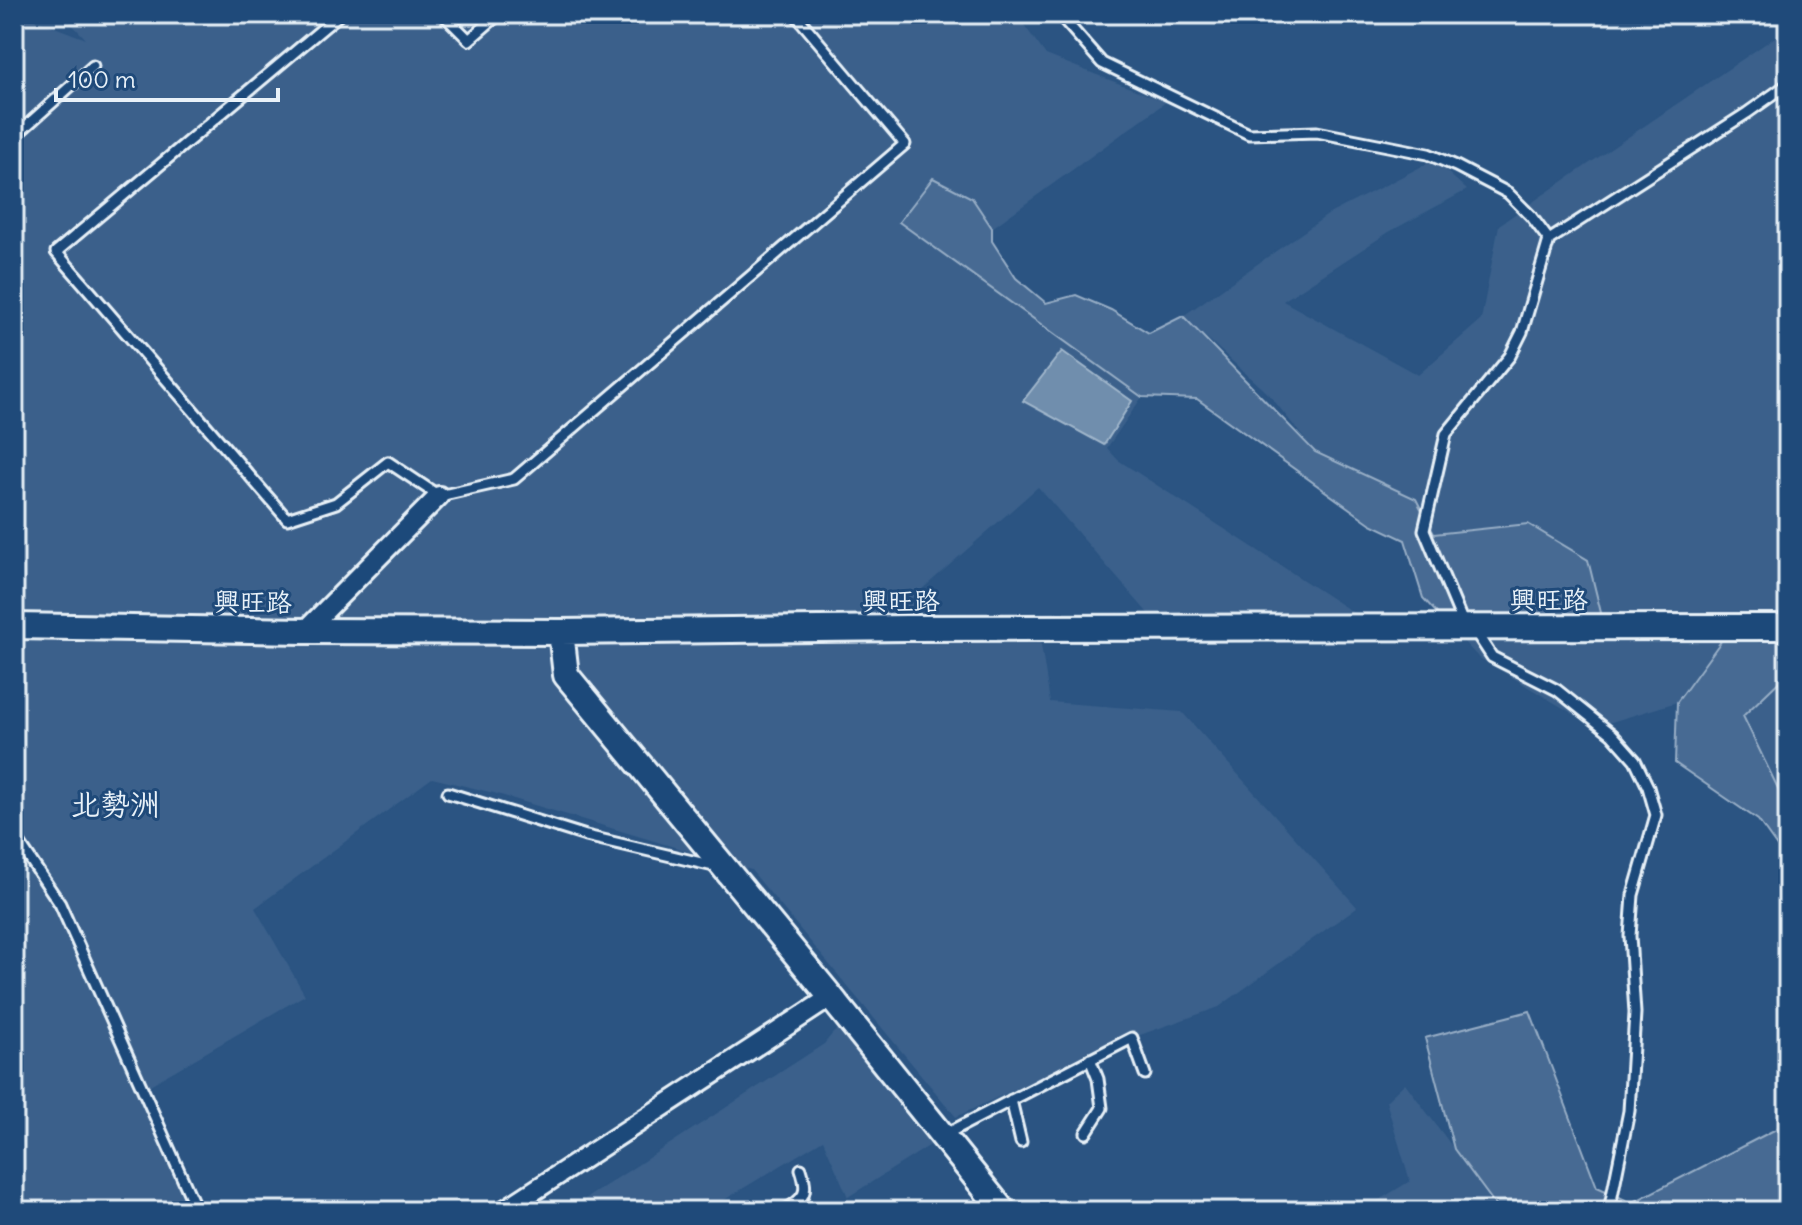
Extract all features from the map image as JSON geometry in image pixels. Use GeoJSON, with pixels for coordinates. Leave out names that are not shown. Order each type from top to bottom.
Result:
{"type":"FeatureCollection","features":[{"type":"Feature","properties":{"kind":"street"},"geometry":{"type":"LineString","coordinates":[[305,631],[439,496]]}},
{"type":"Feature","properties":{"kind":"street","name":"興旺路"},"geometry":{"type":"LineString","coordinates":[[14,626],[561,632],[907,628],[1788,627]]}},
{"type":"Feature","properties":{"kind":"street"},"geometry":{"type":"LineString","coordinates":[[561,632],[566,675],[944,1135],[992,1207]]}},
{"type":"Feature","properties":{"kind":"street"},"geometry":{"type":"LineString","coordinates":[[503,1211],[831,997]]}},
{"type":"Feature","properties":{"kind":"lane"},"geometry":{"type":"LineString","coordinates":[[340,14],[56,252],[287,519],[336,503],[388,462],[439,496],[514,479],[905,144],[795,14]]}},
{"type":"Feature","properties":{"kind":"lane"},"geometry":{"type":"LineString","coordinates":[[443,14],[469,40],[499,14]]}},
{"type":"Feature","properties":{"kind":"lane"},"geometry":{"type":"LineString","coordinates":[[1059,14],[1102,63],[1249,134],[1317,132],[1428,154],[1508,193],[1549,240]]}},
{"type":"Feature","properties":{"kind":"lane"},"geometry":{"type":"LineString","coordinates":[[14,137],[93,66]]}},
{"type":"Feature","properties":{"kind":"lane"},"geometry":{"type":"LineString","coordinates":[[1609,1211],[1629,1111],[1635,1013],[1630,936],[1633,895],[1656,815],[1648,787],[1635,760],[1612,734],[1557,690],[1492,657],[1473,628],[1461,618],[1424,530],[1446,434],[1510,356],[1522,332],[1549,240],[1788,84]]}},
{"type":"Feature","properties":{"kind":"lane"},"geometry":{"type":"LineString","coordinates":[[448,793],[586,836],[725,868]]}},
{"type":"Feature","properties":{"kind":"lane"},"geometry":{"type":"LineString","coordinates":[[14,835],[60,904],[197,1211]]}},
{"type":"Feature","properties":{"kind":"lane"},"geometry":{"type":"LineString","coordinates":[[944,1135],[1132,1038],[1145,1074]]}},
{"type":"Feature","properties":{"kind":"lane"},"geometry":{"type":"LineString","coordinates":[[1086,1133],[1102,1108],[1098,1079],[1090,1059]]}},
{"type":"Feature","properties":{"kind":"lane"},"geometry":{"type":"LineString","coordinates":[[1011,1100],[1021,1142]]}},
{"type":"Feature","properties":{"kind":"lane"},"geometry":{"type":"LineString","coordinates":[[784,1211],[804,1195],[806,1185],[801,1169]]}},
{"type":"Feature","properties":{"kind":"shaded area"},"geometry":{"type":"Polygon","coordinates":[[[14,14],[86,39],[62,14],[1016,14],[1046,55],[1166,102],[992,228],[972,198],[899,222],[1142,397],[1107,448],[1118,460],[1368,622],[1160,627],[1038,487],[911,599],[917,630],[1038,626],[1050,702],[1182,712],[1357,907],[1219,1007],[1140,1035],[1134,1033],[956,1117],[751,870],[494,793],[432,778],[255,908],[305,995],[143,1089],[201,1211],[14,1211],[14,14]]]}},
{"type":"Feature","properties":{"kind":"shaded area"},"geometry":{"type":"Polygon","coordinates":[[[1787,29],[1788,629],[1730,629],[1677,702],[1595,727],[1478,657],[1445,622],[1528,524],[1434,534],[1416,499],[1315,452],[1271,397],[1183,316],[1329,214],[1434,160],[1467,190],[1389,232],[1283,301],[1418,375],[1481,320],[1499,225],[1787,29]]]}},
{"type":"Feature","properties":{"kind":"shaded area"},"geometry":{"type":"Polygon","coordinates":[[[933,178],[972,198],[992,228],[992,241],[1016,278],[1046,303],[1076,295],[1111,310],[1149,333],[1183,316],[1315,452],[1416,499],[1434,534],[1528,524],[1588,560],[1604,625],[1445,622],[1423,598],[1405,540],[1371,524],[1197,399],[1142,397],[899,222],[933,178]]]}},
{"type":"Feature","properties":{"kind":"shaded area"},"geometry":{"type":"Polygon","coordinates":[[[1062,351],[1132,401],[1104,445],[1023,401],[1062,351]]]}},
{"type":"Feature","properties":{"kind":"shaded area"},"geometry":{"type":"Polygon","coordinates":[[[1730,629],[1788,629],[1788,673],[1743,716],[1788,809],[1788,862],[1758,820],[1675,763],[1677,702],[1730,629]]]}},
{"type":"Feature","properties":{"kind":"shaded area"},"geometry":{"type":"Polygon","coordinates":[[[1788,673],[1788,809],[1743,716],[1788,673]]]}},
{"type":"Feature","properties":{"kind":"shaded area"},"geometry":{"type":"Polygon","coordinates":[[[1530,1011],[1597,1187],[1632,1203],[1788,1123],[1788,1211],[1500,1211],[1454,1149],[1425,1038],[1530,1011]]]}},
{"type":"Feature","properties":{"kind":"shaded area"},"geometry":{"type":"Polygon","coordinates":[[[839,1029],[932,1144],[848,1197],[823,1140],[706,1211],[593,1211],[585,1199],[824,1044],[839,1029]]]}},
{"type":"Feature","properties":{"kind":"shaded area"},"geometry":{"type":"Polygon","coordinates":[[[1405,1083],[1498,1211],[1361,1211],[1410,1181],[1386,1101],[1405,1083]]]}},
{"type":"Feature","properties":{"kind":"district","name":"北勢洲"},"geometry":{"type":"Point","coordinates":[115,805]}}]}
